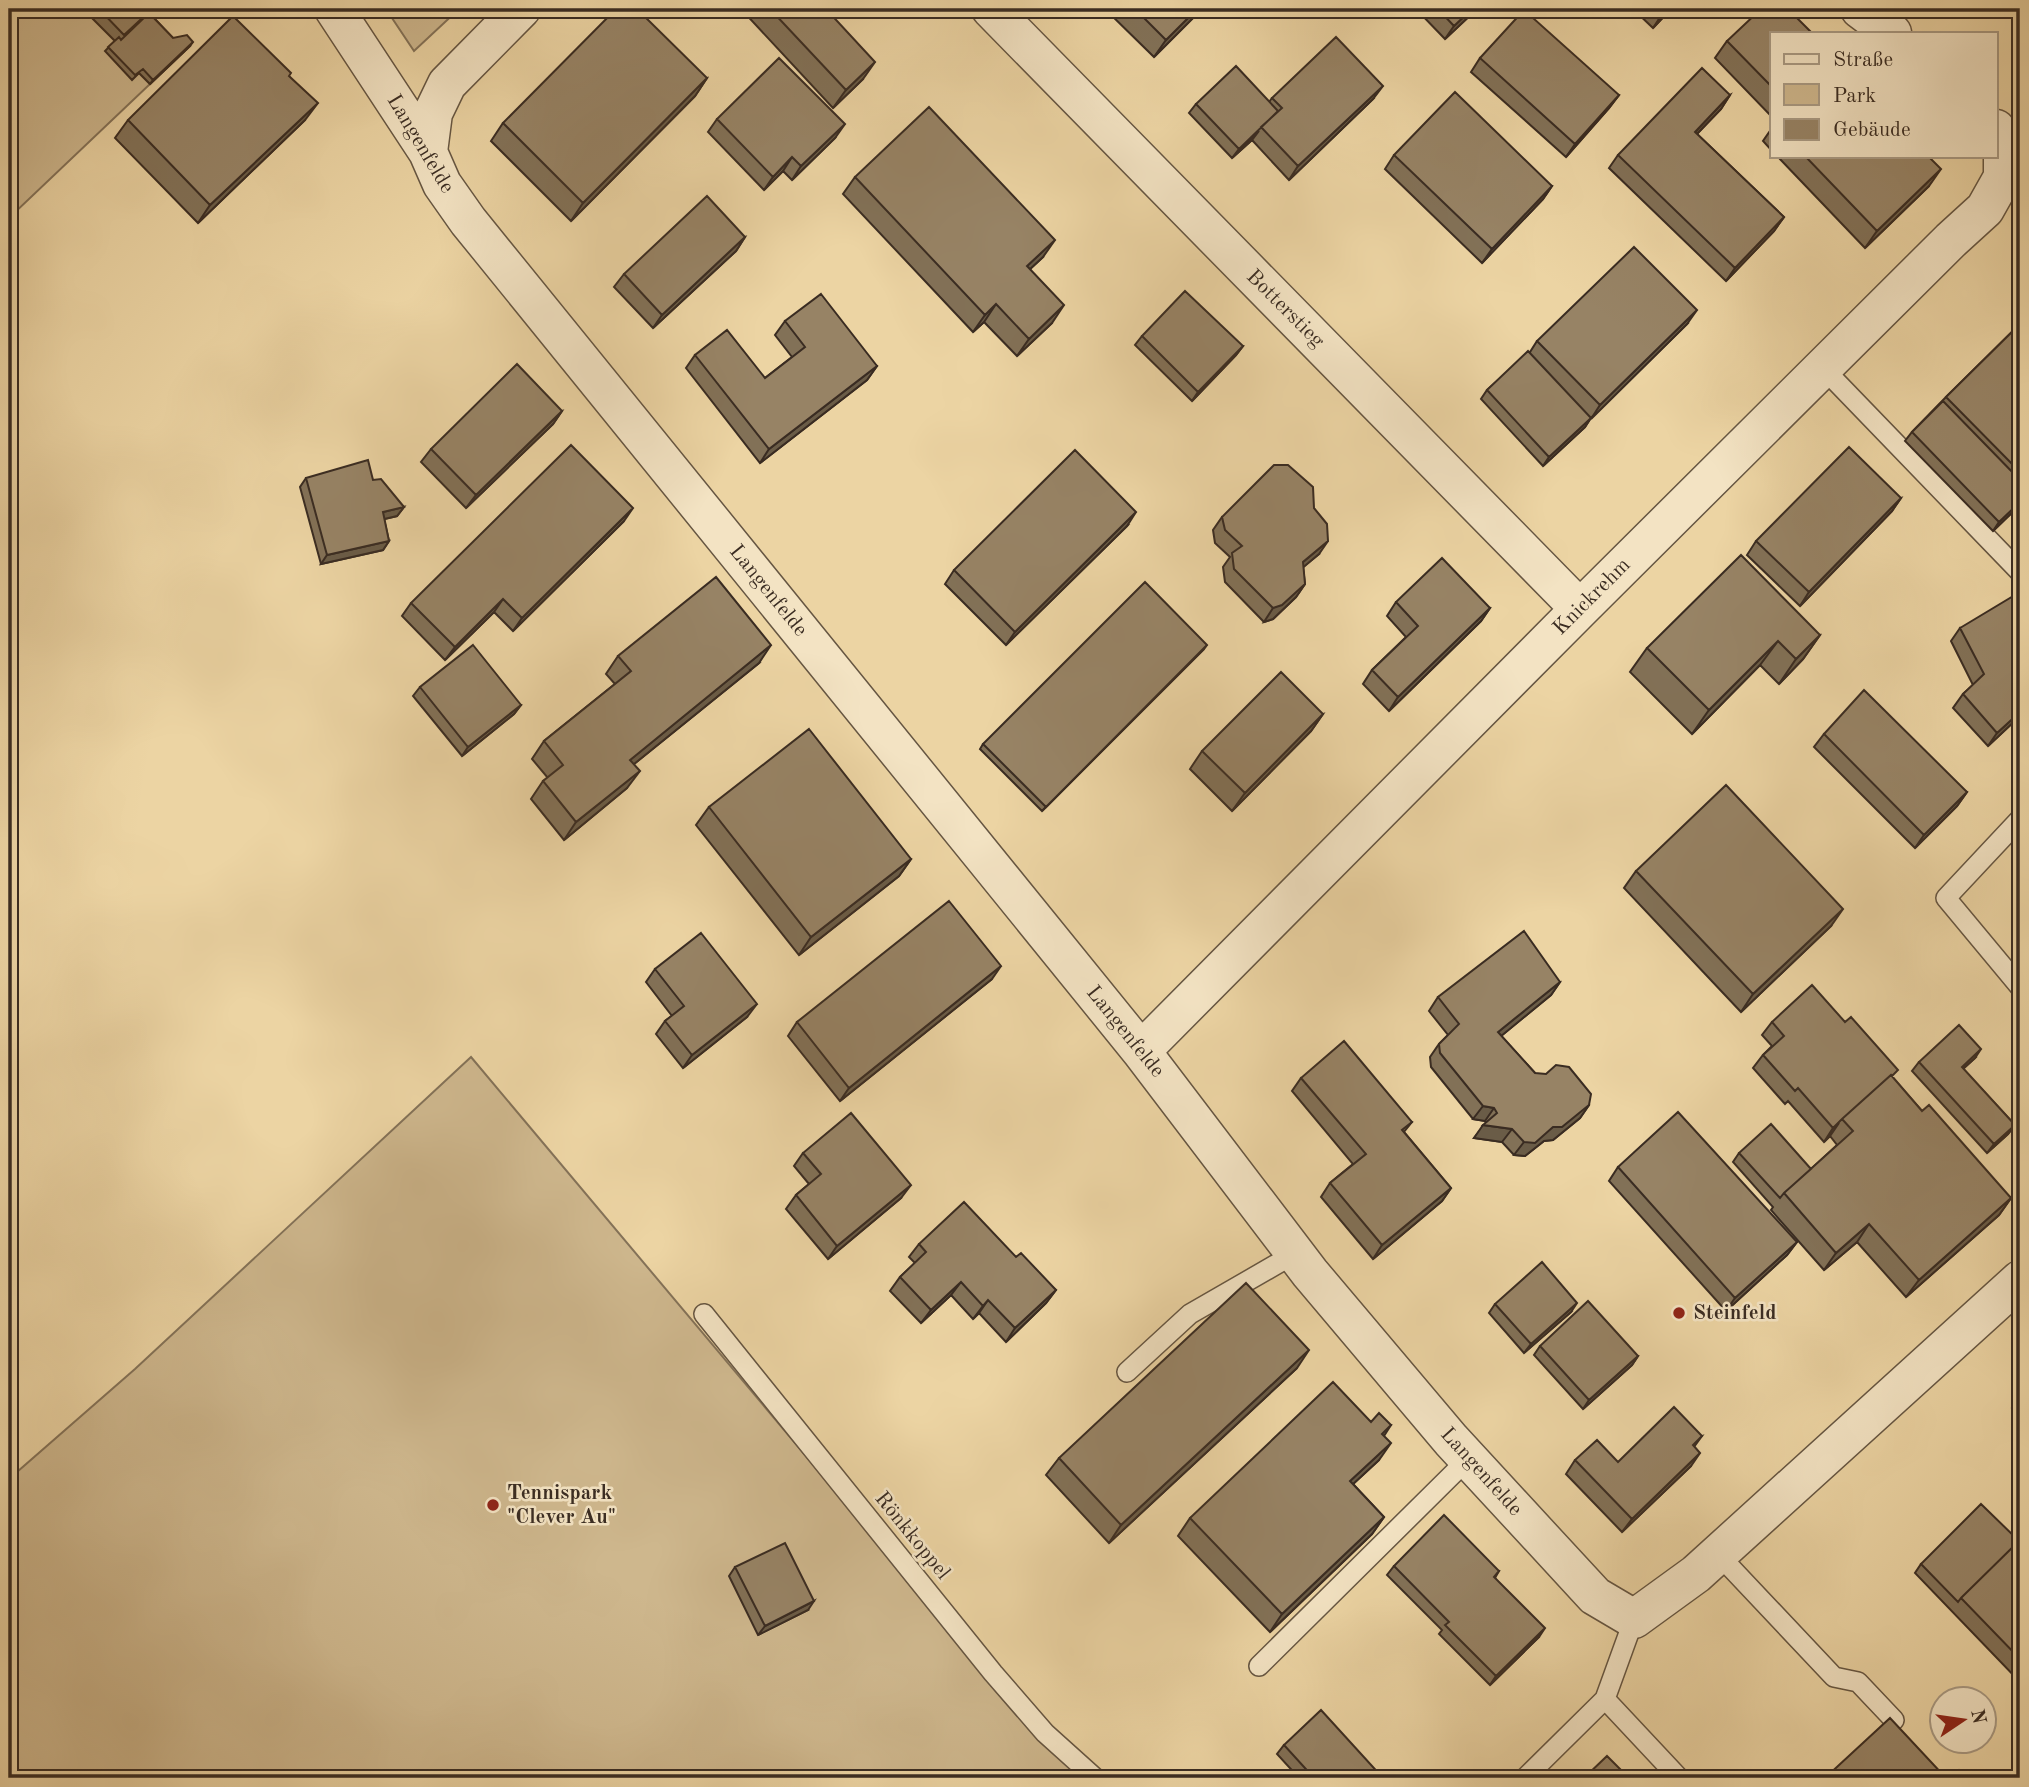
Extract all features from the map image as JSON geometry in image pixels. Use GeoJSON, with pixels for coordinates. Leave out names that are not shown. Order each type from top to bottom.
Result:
{"type":"FeatureCollection","features":[{"type":"Feature","properties":{"kind":"street","name":"Langenfelde"},"geometry":{"type":"LineString","coordinates":[[334,9],[428,152],[442,184],[468,220],[1141,1051],[1337,1304],[1468,1459],[1595,1596],[1634,1619]]}},
{"type":"Feature","properties":{"kind":"street"},"geometry":{"type":"LineString","coordinates":[[428,152],[433,113],[447,84],[521,9]]}},
{"type":"Feature","properties":{"kind":"street","name":"Botterstieg"},"geometry":{"type":"LineString","coordinates":[[990,9],[1580,609]]}},
{"type":"Feature","properties":{"kind":"street"},"geometry":{"type":"LineString","coordinates":[[1860,9],[1891,32]]}},
{"type":"Feature","properties":{"kind":"street","name":"Knickrehm"},"geometry":{"type":"LineString","coordinates":[[1141,1051],[1580,609],[1985,209],[2003,177],[2003,143],[1997,131]]}},
{"type":"Feature","properties":{"kind":"street"},"geometry":{"type":"LineString","coordinates":[[1634,1619],[1696,1574],[2020,1280]]}},
{"type":"Feature","properties":{"kind":"lane"},"geometry":{"type":"LineString","coordinates":[[1823,368],[2020,572]]}},
{"type":"Feature","properties":{"kind":"lane"},"geometry":{"type":"LineString","coordinates":[[2020,819],[1946,898],[2020,987]]}},
{"type":"Feature","properties":{"kind":"lane"},"geometry":{"type":"LineString","coordinates":[[1126,1372],[1190,1314],[1296,1252]]}},
{"type":"Feature","properties":{"kind":"lane","name":"Rönkkoppel"},"geometry":{"type":"LineString","coordinates":[[704,1314],[993,1674],[1045,1733],[1095,1778]]}},
{"type":"Feature","properties":{"kind":"lane"},"geometry":{"type":"LineString","coordinates":[[1259,1666],[1468,1459]]}},
{"type":"Feature","properties":{"kind":"lane"},"geometry":{"type":"LineString","coordinates":[[1718,1554],[1835,1677],[1858,1682],[1894,1720]]}},
{"type":"Feature","properties":{"kind":"lane"},"geometry":{"type":"LineString","coordinates":[[1525,1778],[1605,1699],[1634,1619]]}},
{"type":"Feature","properties":{"kind":"lane"},"geometry":{"type":"LineString","coordinates":[[1605,1699],[1679,1778]]}},
{"type":"Feature","properties":{"kind":"green space"},"geometry":{"type":"Polygon","coordinates":[[[9,9],[83,9],[115,41],[132,79],[139,73],[150,84],[9,218],[9,9]]]}},
{"type":"Feature","properties":{"kind":"green space"},"geometry":{"type":"Polygon","coordinates":[[[386,9],[459,9],[414,51],[386,9]]]}},
{"type":"Feature","properties":{"kind":"green space","name":"Tennispark \"Clever Au\""},"geometry":{"type":"Polygon","coordinates":[[[471,1057],[1025,1717],[1096,1778],[9,1778],[9,1479],[135,1369],[471,1057]]]}},
{"type":"Feature","properties":{"kind":"building"},"geometry":{"type":"Polygon","coordinates":[[[99,9],[152,9],[124,35],[99,9]]]}},
{"type":"Feature","properties":{"kind":"building"},"geometry":{"type":"Polygon","coordinates":[[[616,9],[637,9],[707,78],[583,203],[503,123],[616,9]]]}},
{"type":"Feature","properties":{"kind":"building"},"geometry":{"type":"Polygon","coordinates":[[[770,9],[826,9],[875,62],[846,90],[770,9]]]}},
{"type":"Feature","properties":{"kind":"building"},"geometry":{"type":"Polygon","coordinates":[[[1135,9],[1197,9],[1166,40],[1135,9]]]}},
{"type":"Feature","properties":{"kind":"building"},"geometry":{"type":"Polygon","coordinates":[[[1438,9],[1472,9],[1454,26],[1438,9]]]}},
{"type":"Feature","properties":{"kind":"building"},"geometry":{"type":"Polygon","coordinates":[[[1649,9],[1669,9],[1659,19],[1649,9]]]}},
{"type":"Feature","properties":{"kind":"building"},"geometry":{"type":"Polygon","coordinates":[[[1761,9],[1788,9],[1811,32],[1770,32],[1770,85],[1727,41],[1761,9]]]}},
{"type":"Feature","properties":{"kind":"building"},"geometry":{"type":"Polygon","coordinates":[[[1524,10],[1619,95],[1575,144],[1480,58],[1524,10]]]}},
{"type":"Feature","properties":{"kind":"building"},"geometry":{"type":"Polygon","coordinates":[[[149,13],[173,38],[187,35],[193,42],[153,80],[143,69],[135,75],[108,47],[119,37],[121,40],[149,13]]]}},
{"type":"Feature","properties":{"kind":"building"},"geometry":{"type":"Polygon","coordinates":[[[233,16],[318,103],[210,205],[128,120],[233,16]]]}},
{"type":"Feature","properties":{"kind":"building"},"geometry":{"type":"Polygon","coordinates":[[[1336,37],[1383,86],[1298,166],[1261,127],[1282,108],[1272,98],[1336,37]]]}},
{"type":"Feature","properties":{"kind":"building"},"geometry":{"type":"Polygon","coordinates":[[[779,58],[845,124],[801,166],[792,157],[773,177],[717,119],[779,58]]]}},
{"type":"Feature","properties":{"kind":"building"},"geometry":{"type":"Polygon","coordinates":[[[1236,66],[1278,111],[1239,149],[1196,104],[1236,66]]]}},
{"type":"Feature","properties":{"kind":"building"},"geometry":{"type":"Polygon","coordinates":[[[1702,68],[1730,95],[1695,132],[1784,217],[1735,268],[1618,155],[1702,68]]]}},
{"type":"Feature","properties":{"kind":"building"},"geometry":{"type":"Polygon","coordinates":[[[1455,92],[1552,186],[1492,249],[1394,155],[1455,92]]]}},
{"type":"Feature","properties":{"kind":"building"},"geometry":{"type":"Polygon","coordinates":[[[929,107],[1055,240],[1027,266],[1064,305],[1029,339],[996,304],[985,315],[855,177],[929,107]]]}},
{"type":"Feature","properties":{"kind":"building"},"geometry":{"type":"Polygon","coordinates":[[[1807,158],[1930,158],[1941,169],[1877,231],[1807,158]]]}},
{"type":"Feature","properties":{"kind":"building"},"geometry":{"type":"Polygon","coordinates":[[[707,196],[745,237],[662,315],[624,274],[707,196]]]}},
{"type":"Feature","properties":{"kind":"building"},"geometry":{"type":"Polygon","coordinates":[[[1634,247],[1697,310],[1600,405],[1537,341],[1634,247]]]}},
{"type":"Feature","properties":{"kind":"building"},"geometry":{"type":"Polygon","coordinates":[[[1185,291],[1243,346],[1198,392],[1142,336],[1185,291]]]}},
{"type":"Feature","properties":{"kind":"building"},"geometry":{"type":"Polygon","coordinates":[[[821,294],[877,366],[769,449],[695,355],[727,330],[765,378],[805,347],[785,321],[821,294]]]}},
{"type":"Feature","properties":{"kind":"building"},"geometry":{"type":"Polygon","coordinates":[[[2020,324],[2020,472],[1946,397],[2020,324]]]}},
{"type":"Feature","properties":{"kind":"building"},"geometry":{"type":"Polygon","coordinates":[[[1528,351],[1591,418],[1549,457],[1487,390],[1528,351]]]}},
{"type":"Feature","properties":{"kind":"building"},"geometry":{"type":"Polygon","coordinates":[[[517,364],[562,411],[476,495],[431,449],[517,364]]]}},
{"type":"Feature","properties":{"kind":"building"},"geometry":{"type":"Polygon","coordinates":[[[1943,401],[2020,480],[2020,502],[1999,522],[1912,432],[1943,401]]]}},
{"type":"Feature","properties":{"kind":"building"},"geometry":{"type":"Polygon","coordinates":[[[571,445],[633,508],[522,618],[503,599],[455,647],[411,603],[571,445]]]}},
{"type":"Feature","properties":{"kind":"building"},"geometry":{"type":"Polygon","coordinates":[[[1849,447],[1901,498],[1809,592],[1756,541],[1849,447]]]}},
{"type":"Feature","properties":{"kind":"building"},"geometry":{"type":"Polygon","coordinates":[[[1075,450],[1136,512],[1015,632],[954,570],[1075,450]]]}},
{"type":"Feature","properties":{"kind":"building"},"geometry":{"type":"Polygon","coordinates":[[[368,460],[373,480],[381,479],[404,507],[383,512],[389,541],[327,555],[306,478],[368,460]]]}},
{"type":"Feature","properties":{"kind":"building"},"geometry":{"type":"Polygon","coordinates":[[[1274,465],[1288,465],[1313,487],[1314,508],[1327,524],[1328,541],[1303,562],[1305,584],[1282,605],[1273,608],[1234,569],[1232,553],[1242,546],[1225,530],[1222,517],[1274,465]]]}},
{"type":"Feature","properties":{"kind":"building"},"geometry":{"type":"Polygon","coordinates":[[[1741,555],[1820,635],[1796,659],[1778,641],[1709,710],[1647,648],[1741,555]]]}},
{"type":"Feature","properties":{"kind":"building"},"geometry":{"type":"Polygon","coordinates":[[[1442,558],[1490,608],[1398,697],[1372,670],[1418,626],[1396,602],[1442,558]]]}},
{"type":"Feature","properties":{"kind":"building"},"geometry":{"type":"Polygon","coordinates":[[[716,577],[771,645],[630,760],[640,771],[576,822],[543,781],[563,765],[544,741],[631,671],[618,656],[716,577]]]}},
{"type":"Feature","properties":{"kind":"building"},"geometry":{"type":"Polygon","coordinates":[[[1145,582],[1207,645],[1046,807],[983,744],[1145,582]]]}},
{"type":"Feature","properties":{"kind":"building"},"geometry":{"type":"Polygon","coordinates":[[[2020,592],[2020,712],[1997,733],[1963,694],[1984,674],[1960,628],[2020,592]]]}},
{"type":"Feature","properties":{"kind":"building"},"geometry":{"type":"Polygon","coordinates":[[[473,645],[521,705],[468,747],[420,687],[473,645]]]}},
{"type":"Feature","properties":{"kind":"building"},"geometry":{"type":"Polygon","coordinates":[[[1281,672],[1323,714],[1245,793],[1202,751],[1281,672]]]}},
{"type":"Feature","properties":{"kind":"building"},"geometry":{"type":"Polygon","coordinates":[[[1864,690],[1967,792],[1924,835],[1824,734],[1864,690]]]}},
{"type":"Feature","properties":{"kind":"building"},"geometry":{"type":"Polygon","coordinates":[[[809,729],[911,859],[811,937],[709,807],[809,729]]]}},
{"type":"Feature","properties":{"kind":"building"},"geometry":{"type":"Polygon","coordinates":[[[1726,785],[1843,909],[1753,994],[1636,871],[1726,785]]]}},
{"type":"Feature","properties":{"kind":"building"},"geometry":{"type":"Polygon","coordinates":[[[949,901],[1001,966],[849,1088],[797,1022],[949,901]]]}},
{"type":"Feature","properties":{"kind":"building"},"geometry":{"type":"Polygon","coordinates":[[[1524,931],[1560,982],[1498,1032],[1535,1073],[1546,1074],[1556,1065],[1569,1067],[1591,1094],[1589,1105],[1562,1127],[1553,1127],[1535,1143],[1524,1142],[1512,1129],[1483,1125],[1497,1113],[1494,1108],[1483,1106],[1440,1053],[1439,1044],[1459,1024],[1438,997],[1524,931]]]}},
{"type":"Feature","properties":{"kind":"building"},"geometry":{"type":"Polygon","coordinates":[[[701,933],[757,1004],[692,1055],[665,1021],[684,1006],[655,969],[701,933]]]}},
{"type":"Feature","properties":{"kind":"building"},"geometry":{"type":"Polygon","coordinates":[[[1812,985],[1845,1022],[1851,1017],[1898,1070],[1833,1128],[1798,1088],[1795,1091],[1763,1055],[1784,1036],[1772,1022],[1812,985]]]}},
{"type":"Feature","properties":{"kind":"building"},"geometry":{"type":"Polygon","coordinates":[[[1959,1025],[1981,1049],[1962,1067],[2015,1125],[1994,1144],[1919,1062],[1959,1025]]]}},
{"type":"Feature","properties":{"kind":"building"},"geometry":{"type":"Polygon","coordinates":[[[1344,1041],[1412,1122],[1402,1130],[1451,1188],[1382,1245],[1330,1183],[1366,1154],[1301,1078],[1344,1041]]]}},
{"type":"Feature","properties":{"kind":"building"},"geometry":{"type":"Polygon","coordinates":[[[1891,1075],[1922,1111],[1929,1105],[2011,1198],[1919,1280],[1869,1224],[1836,1253],[1784,1193],[1853,1131],[1842,1119],[1891,1075]]]}},
{"type":"Feature","properties":{"kind":"building"},"geometry":{"type":"Polygon","coordinates":[[[1678,1112],[1797,1242],[1735,1298],[1618,1167],[1678,1112]]]}},
{"type":"Feature","properties":{"kind":"building"},"geometry":{"type":"Polygon","coordinates":[[[851,1113],[911,1185],[837,1246],[796,1195],[821,1174],[803,1153],[851,1113]]]}},
{"type":"Feature","properties":{"kind":"building"},"geometry":{"type":"Polygon","coordinates":[[[1771,1124],[1811,1169],[1780,1198],[1739,1153],[1771,1124]]]}},
{"type":"Feature","properties":{"kind":"building"},"geometry":{"type":"Polygon","coordinates":[[[964,1202],[1016,1257],[1021,1253],[1056,1290],[1015,1328],[988,1300],[983,1306],[961,1282],[931,1310],[900,1277],[926,1252],[919,1244],[964,1202]]]}},
{"type":"Feature","properties":{"kind":"building"},"geometry":{"type":"Polygon","coordinates":[[[1542,1262],[1577,1303],[1531,1344],[1495,1304],[1542,1262]]]}},
{"type":"Feature","properties":{"kind":"building"},"geometry":{"type":"Polygon","coordinates":[[[1246,1283],[1309,1350],[1121,1525],[1059,1458],[1246,1283]]]}},
{"type":"Feature","properties":{"kind":"building"},"geometry":{"type":"Polygon","coordinates":[[[1588,1301],[1638,1356],[1589,1400],[1540,1346],[1588,1301]]]}},
{"type":"Feature","properties":{"kind":"building"},"geometry":{"type":"Polygon","coordinates":[[[1333,1382],[1371,1422],[1379,1413],[1391,1425],[1382,1434],[1391,1443],[1350,1481],[1384,1517],[1282,1614],[1190,1518],[1333,1382]]]}},
{"type":"Feature","properties":{"kind":"building"},"geometry":{"type":"Polygon","coordinates":[[[1674,1407],[1702,1436],[1693,1445],[1700,1453],[1632,1519],[1575,1460],[1597,1440],[1618,1462],[1674,1407]]]}},
{"type":"Feature","properties":{"kind":"building"},"geometry":{"type":"Polygon","coordinates":[[[1981,1504],[2019,1541],[1958,1602],[1921,1564],[1981,1504]]]}},
{"type":"Feature","properties":{"kind":"building"},"geometry":{"type":"Polygon","coordinates":[[[1444,1515],[1499,1571],[1494,1577],[1545,1628],[1496,1676],[1445,1625],[1449,1622],[1394,1566],[1444,1515]]]}},
{"type":"Feature","properties":{"kind":"building"},"geometry":{"type":"Polygon","coordinates":[[[2020,1540],[2020,1659],[1961,1598],[2020,1540]]]}},
{"type":"Feature","properties":{"kind":"building"},"geometry":{"type":"Polygon","coordinates":[[[785,1543],[814,1601],[765,1626],[735,1567],[785,1543]]]}},
{"type":"Feature","properties":{"kind":"building"},"geometry":{"type":"Polygon","coordinates":[[[1321,1710],[1383,1778],[1314,1778],[1284,1745],[1321,1710]]]}},
{"type":"Feature","properties":{"kind":"building"},"geometry":{"type":"Polygon","coordinates":[[[1890,1718],[1946,1778],[1825,1778],[1890,1718]]]}},
{"type":"Feature","properties":{"kind":"building"},"geometry":{"type":"Polygon","coordinates":[[[1607,1756],[1629,1778],[1584,1778],[1607,1756]]]}},
{"type":"Feature","properties":{"kind":"building"},"geometry":{"type":"Polygon","coordinates":[[[1959,1770],[1968,1778],[1950,1778],[1959,1770]]]}},
{"type":"Feature","properties":{"kind":"place","name":"Steinfeld"},"geometry":{"type":"Point","coordinates":[1679,1313]}},
{"type":"Feature","properties":{"kind":"place","name":"Tennispark \"Clever Au\""},"geometry":{"type":"Point","coordinates":[493,1505]}}]}
